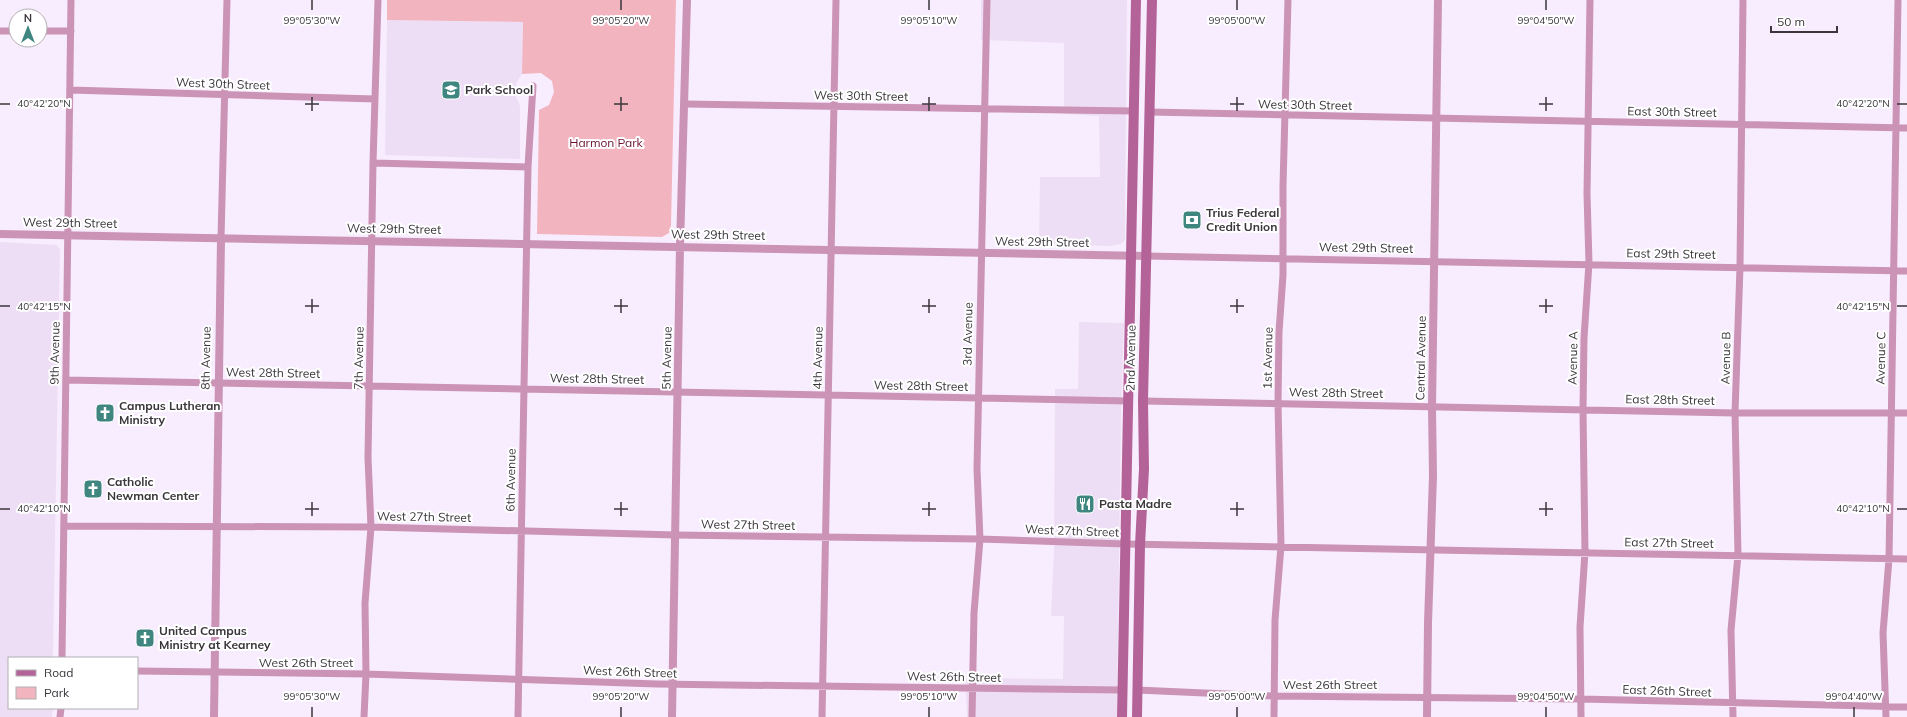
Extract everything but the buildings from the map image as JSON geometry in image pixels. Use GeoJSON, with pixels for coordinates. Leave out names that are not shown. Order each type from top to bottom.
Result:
{"type":"FeatureCollection","features":[{"type":"Feature","properties":{"kind":"main road","name":"2nd Avenue"},"geometry":{"type":"LineString","coordinates":[[1122,717],[1136,0]]}},
{"type":"Feature","properties":{"kind":"main road","name":"2nd Avenue"},"geometry":{"type":"LineString","coordinates":[[1137,717],[1140,544],[1144,469],[1143,401],[1152,0]]}},
{"type":"Feature","properties":{"kind":"street","name":"9th Avenue"},"geometry":{"type":"LineString","coordinates":[[62,657],[71,0]]}},
{"type":"Feature","properties":{"kind":"street","name":"8th Avenue"},"geometry":{"type":"LineString","coordinates":[[214,717],[217,526],[217,383],[227,0]]}},
{"type":"Feature","properties":{"kind":"street","name":"7th Avenue"},"geometry":{"type":"LineString","coordinates":[[364,717],[366,674],[365,603],[370,527],[368,458],[373,241],[373,163],[378,0]]}},
{"type":"Feature","properties":{"kind":"street","name":"5th Avenue"},"geometry":{"type":"LineString","coordinates":[[672,717],[679,392],[680,246],[687,0]]}},
{"type":"Feature","properties":{"kind":"street","name":"4th Avenue"},"geometry":{"type":"LineString","coordinates":[[822,717],[836,0]]}},
{"type":"Feature","properties":{"kind":"street","name":"3rd Avenue"},"geometry":{"type":"LineString","coordinates":[[972,717],[974,613],[980,539],[977,469],[987,0]]}},
{"type":"Feature","properties":{"kind":"street","name":"1st Avenue"},"geometry":{"type":"LineString","coordinates":[[1274,717],[1276,620],[1281,546],[1278,403],[1279,332],[1284,258],[1283,186],[1288,0]]}},
{"type":"Feature","properties":{"kind":"street","name":"Central Avenue"},"geometry":{"type":"LineString","coordinates":[[1427,717],[1428,623],[1432,550],[1432,407],[1438,0]]}},
{"type":"Feature","properties":{"kind":"street","name":"Avenue A"},"geometry":{"type":"LineString","coordinates":[[1581,717],[1580,627],[1586,552],[1584,338],[1589,263],[1587,194],[1590,0]]}},
{"type":"Feature","properties":{"kind":"street","name":"Avenue B"},"geometry":{"type":"LineString","coordinates":[[1733,717],[1731,630],[1738,555],[1735,413],[1740,267],[1744,0]]}},
{"type":"Feature","properties":{"kind":"street","name":"Avenue C"},"geometry":{"type":"LineString","coordinates":[[1886,717],[1883,633],[1889,559],[1898,0]]}},
{"type":"Feature","properties":{"kind":"street"},"geometry":{"type":"LineString","coordinates":[[48,31],[71,31]]}},
{"type":"Feature","properties":{"kind":"street","name":"6th Avenue"},"geometry":{"type":"LineString","coordinates":[[518,717],[528,167],[533,86]]}},
{"type":"Feature","properties":{"kind":"street","name":"West 30th Street"},"geometry":{"type":"LineString","coordinates":[[70,90],[375,99]]}},
{"type":"Feature","properties":{"kind":"street","name":"West 30th Street"},"geometry":{"type":"LineString","coordinates":[[685,104],[1134,111]]}},
{"type":"Feature","properties":{"kind":"street","name":"West 30th Street"},"geometry":{"type":"LineString","coordinates":[[1149,112],[1437,118]]}},
{"type":"Feature","properties":{"kind":"street","name":"East 30th Street"},"geometry":{"type":"LineString","coordinates":[[1437,118],[1907,128]]}},
{"type":"Feature","properties":{"kind":"street"},"geometry":{"type":"LineString","coordinates":[[373,163],[528,167]]}},
{"type":"Feature","properties":{"kind":"street","name":"West 29th Street"},"geometry":{"type":"LineString","coordinates":[[0,234],[1435,261]]}},
{"type":"Feature","properties":{"kind":"street","name":"East 29th Street"},"geometry":{"type":"LineString","coordinates":[[1435,261],[1589,263],[1907,271]]}},
{"type":"Feature","properties":{"kind":"street","name":"West 28th Street"},"geometry":{"type":"LineString","coordinates":[[66,380],[1128,401]]}},
{"type":"Feature","properties":{"kind":"street","name":"West 28th Street"},"geometry":{"type":"LineString","coordinates":[[1143,401],[1432,407]]}},
{"type":"Feature","properties":{"kind":"street","name":"East 28th Street"},"geometry":{"type":"LineString","coordinates":[[1432,407],[1735,413],[1907,413]]}},
{"type":"Feature","properties":{"kind":"street","name":"West 27th Street"},"geometry":{"type":"LineString","coordinates":[[64,526],[370,527],[676,535],[980,539],[1125,544],[1432,550]]}},
{"type":"Feature","properties":{"kind":"street","name":"East 27th Street"},"geometry":{"type":"LineString","coordinates":[[1432,550],[1907,559]]}},
{"type":"Feature","properties":{"kind":"street","name":"West 26th Street"},"geometry":{"type":"LineString","coordinates":[[138,671],[366,674],[673,684],[1122,690]]}},
{"type":"Feature","properties":{"kind":"street","name":"West 26th Street"},"geometry":{"type":"LineString","coordinates":[[1138,690],[1274,696],[1427,697]]}},
{"type":"Feature","properties":{"kind":"street","name":"East 26th Street"},"geometry":{"type":"LineString","coordinates":[[1427,697],[1582,699],[1733,704],[1907,706]]}},
{"type":"Feature","properties":{"kind":"shaded area"},"geometry":{"type":"Polygon","coordinates":[[[981,0],[1127,0],[1125,240],[1121,244],[1110,246],[1039,244],[1040,177],[1100,177],[1099,116],[1064,114],[1064,43],[981,40],[981,0]]]}},
{"type":"Feature","properties":{"kind":"shaded area","name":"Park School"},"geometry":{"type":"Polygon","coordinates":[[[387,20],[523,22],[522,74],[516,83],[516,97],[520,106],[520,159],[385,155],[387,20]]]}},
{"type":"Feature","properties":{"kind":"shaded area"},"geometry":{"type":"Polygon","coordinates":[[[0,242],[57,245],[60,250],[53,657],[8,657],[8,709],[53,709],[52,717],[0,717],[0,242]]]}},
{"type":"Feature","properties":{"kind":"shaded area"},"geometry":{"type":"Polygon","coordinates":[[[1079,322],[1124,323],[1121,413],[1117,717],[967,717],[965,678],[1063,679],[1064,616],[1051,616],[1054,550],[1055,389],[1078,389],[1079,322]]]}},
{"type":"Feature","properties":{"kind":"green space","name":"Harmon Park"},"geometry":{"type":"Polygon","coordinates":[[[387,0],[676,0],[671,225],[669,233],[662,237],[537,234],[539,110],[549,105],[554,92],[552,81],[541,73],[522,74],[523,22],[387,20],[387,0]]]}},
{"type":"Feature","properties":{"kind":"place","name":"Park School"},"geometry":{"type":"Point","coordinates":[451,90]}},
{"type":"Feature","properties":{"kind":"place","name":"Trius Federal Credit Union"},"geometry":{"type":"Point","coordinates":[1192,220]}},
{"type":"Feature","properties":{"kind":"place","name":"Campus Lutheran Ministry"},"geometry":{"type":"Point","coordinates":[105,413]}},
{"type":"Feature","properties":{"kind":"place","name":"Catholic Newman Center"},"geometry":{"type":"Point","coordinates":[93,489]}},
{"type":"Feature","properties":{"kind":"place","name":"Pasta Madre"},"geometry":{"type":"Point","coordinates":[1085,504]}},
{"type":"Feature","properties":{"kind":"place","name":"United Campus Ministry at Kearney"},"geometry":{"type":"Point","coordinates":[145,638]}}]}
